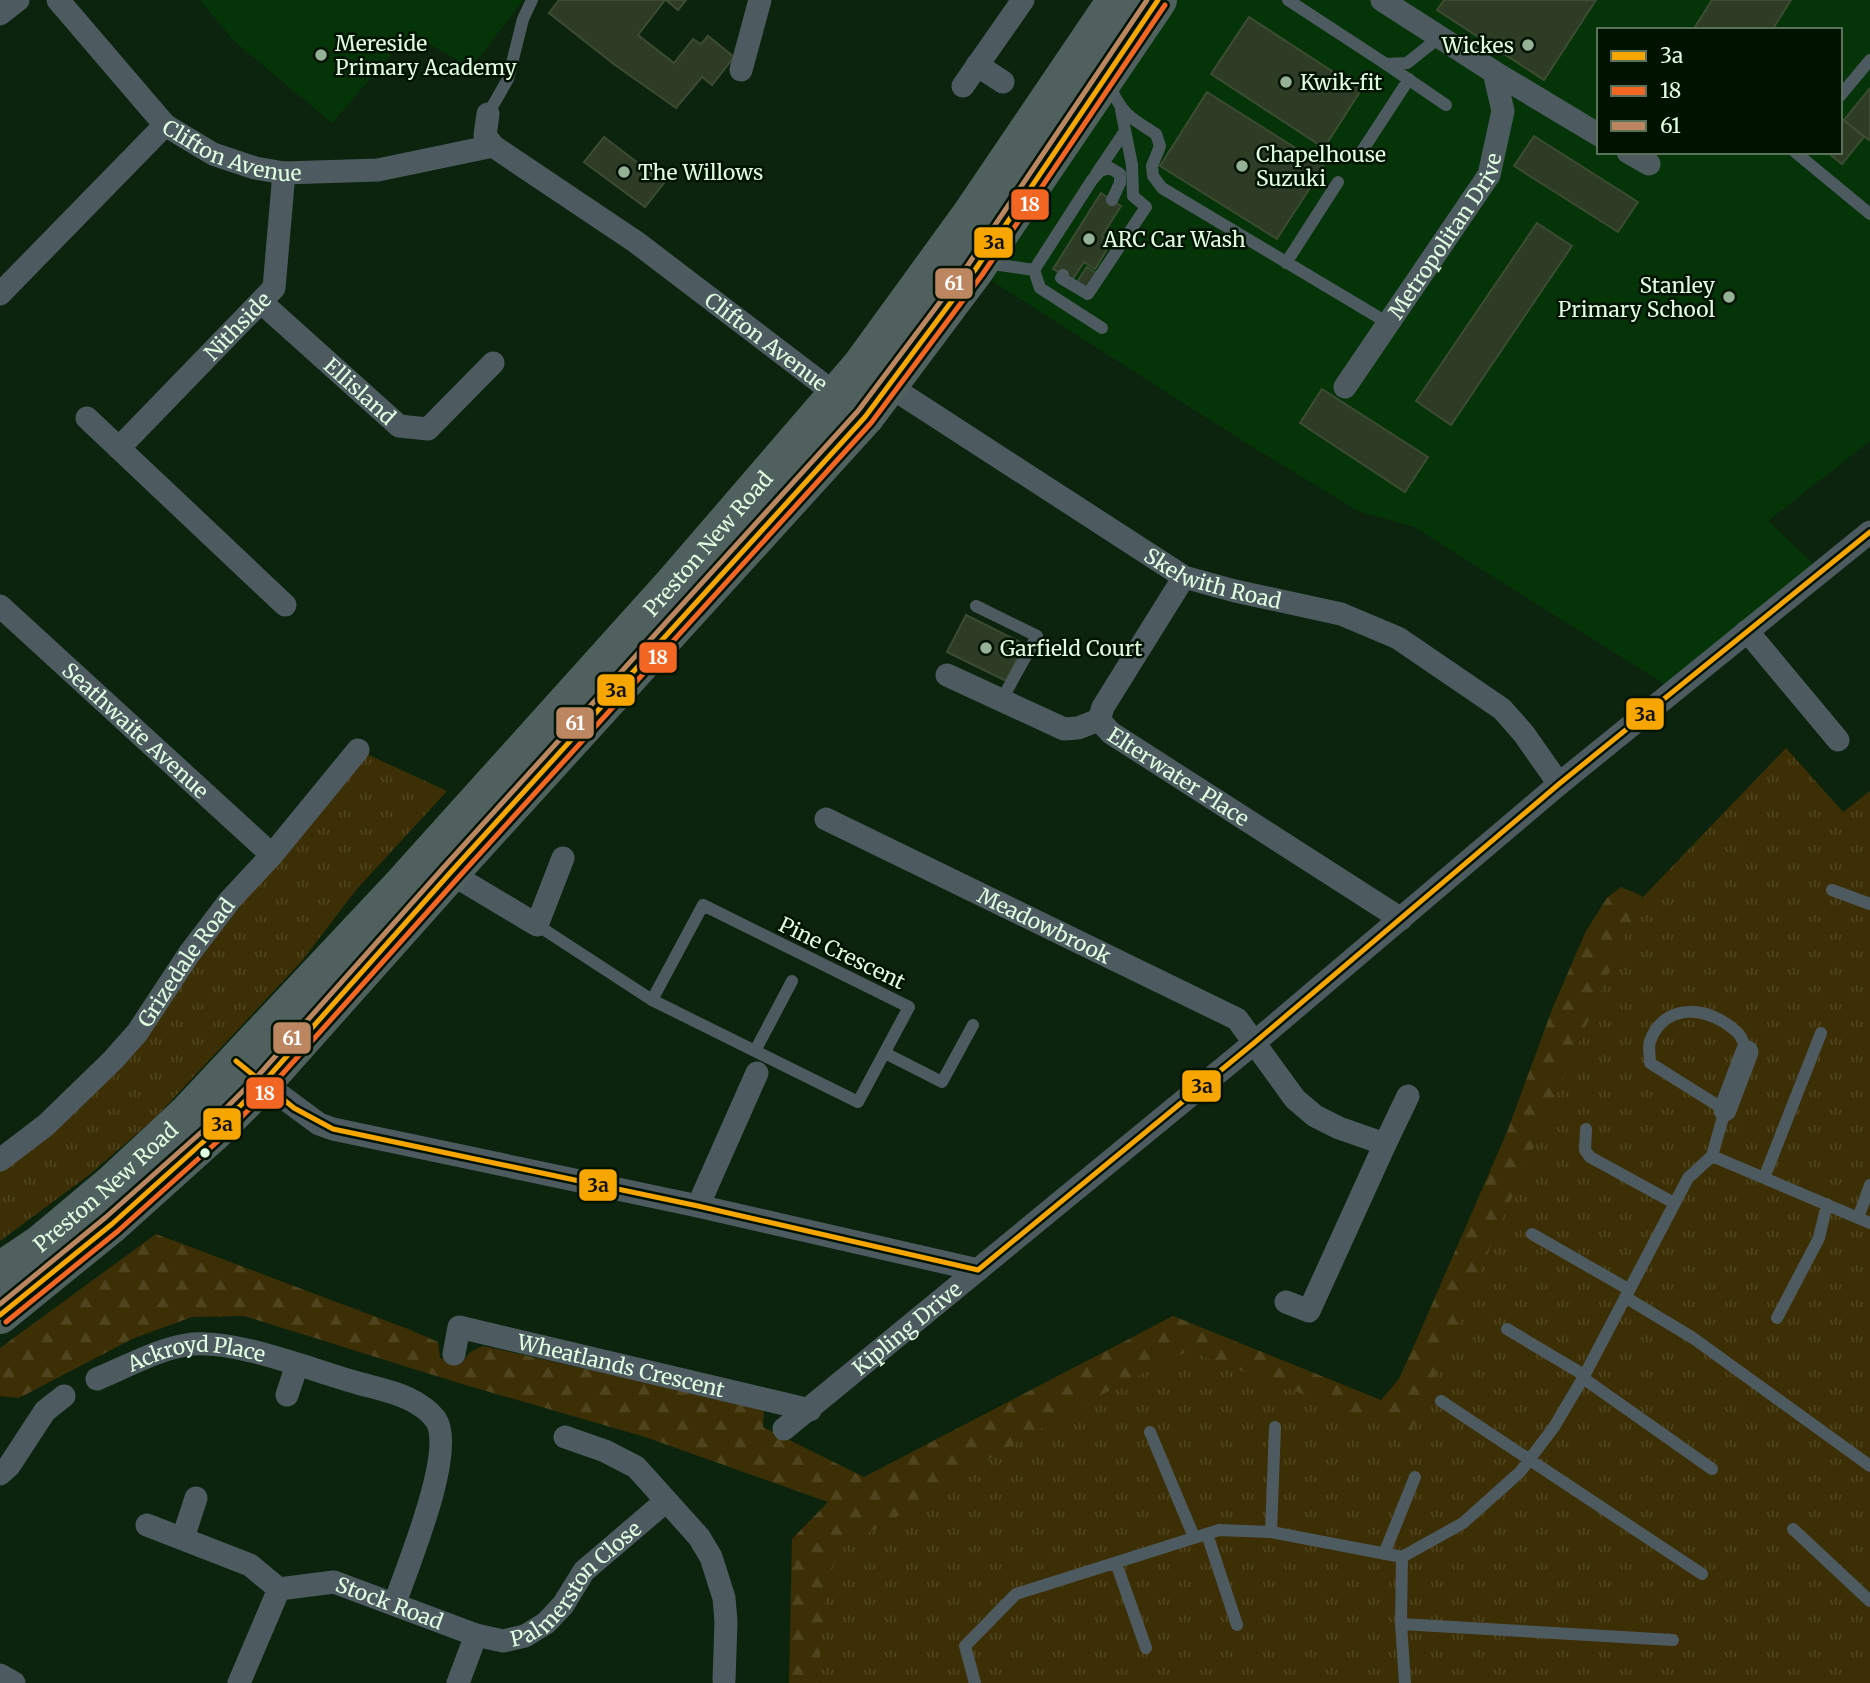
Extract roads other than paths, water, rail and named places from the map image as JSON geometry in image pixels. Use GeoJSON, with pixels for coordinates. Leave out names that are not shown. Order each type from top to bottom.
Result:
{"type":"FeatureCollection","features":[{"type":"Feature","properties":{"kind":"highway","name":"Preston New Road"},"geometry":{"type":"LineString","coordinates":[[875,376],[972,214],[1116,0]]}},
{"type":"Feature","properties":{"kind":"highway","name":"Preston New Road"},"geometry":{"type":"LineString","coordinates":[[0,1271],[40,1244],[114,1182],[187,1114],[249,1073],[450,873],[875,376],[980,262],[1113,93],[1158,0]]}},
{"type":"Feature","properties":{"kind":"highway","name":"Preston New Road"},"geometry":{"type":"LineString","coordinates":[[0,1315],[112,1224],[212,1134],[249,1073],[402,885],[674,583],[851,406]]}},
{"type":"Feature","properties":{"kind":"street"},"geometry":{"type":"LineString","coordinates":[[0,14],[18,0]]}},
{"type":"Feature","properties":{"kind":"street"},"geometry":{"type":"LineString","coordinates":[[58,0],[165,125]]}},
{"type":"Feature","properties":{"kind":"street"},"geometry":{"type":"LineString","coordinates":[[741,70],[760,0]]}},
{"type":"Feature","properties":{"kind":"street"},"geometry":{"type":"LineString","coordinates":[[963,86],[1023,0]]}},
{"type":"Feature","properties":{"kind":"street"},"geometry":{"type":"LineString","coordinates":[[1396,3],[1440,37],[1597,134]]}},
{"type":"Feature","properties":{"kind":"street"},"geometry":{"type":"LineString","coordinates":[[977,65],[1003,82]]}},
{"type":"Feature","properties":{"kind":"street","name":"Metropolitan Drive"},"geometry":{"type":"LineString","coordinates":[[1345,387],[1489,175],[1503,111],[1494,72]]}},
{"type":"Feature","properties":{"kind":"street"},"geometry":{"type":"LineString","coordinates":[[488,114],[485,135],[493,146]]}},
{"type":"Feature","properties":{"kind":"street","name":"Clifton Avenue"},"geometry":{"type":"LineString","coordinates":[[0,294],[165,125],[213,154],[255,168],[284,173],[378,170],[493,146],[636,242],[851,406]]}},
{"type":"Feature","properties":{"kind":"street"},"geometry":{"type":"LineString","coordinates":[[1631,154],[1648,164]]}},
{"type":"Feature","properties":{"kind":"street","name":"Nithside"},"geometry":{"type":"LineString","coordinates":[[119,448],[274,288],[284,173]]}},
{"type":"Feature","properties":{"kind":"street","name":"Ellisland"},"geometry":{"type":"LineString","coordinates":[[261,302],[399,426],[428,429],[493,363]]}},
{"type":"Feature","properties":{"kind":"street","name":"Skelwith Road"},"geometry":{"type":"LineString","coordinates":[[875,376],[1184,577],[1341,614],[1398,638],[1502,709],[1524,734],[1559,784]]}},
{"type":"Feature","properties":{"kind":"street"},"geometry":{"type":"LineString","coordinates":[[87,418],[285,605]]}},
{"type":"Feature","properties":{"kind":"street","name":"Kipling Drive"},"geometry":{"type":"LineString","coordinates":[[784,1429],[1254,1043],[1559,784],[1870,532]]}},
{"type":"Feature","properties":{"kind":"street"},"geometry":{"type":"LineString","coordinates":[[1099,720],[1103,707],[1184,577]]}},
{"type":"Feature","properties":{"kind":"street","name":"Seathwaite Avenue"},"geometry":{"type":"LineString","coordinates":[[5,620],[272,855]]}},
{"type":"Feature","properties":{"kind":"street"},"geometry":{"type":"LineString","coordinates":[[1747,631],[1838,740]]}},
{"type":"Feature","properties":{"kind":"street","name":"Elterwater Place"},"geometry":{"type":"LineString","coordinates":[[947,675],[1064,729],[1079,728],[1099,720],[1111,733],[1401,919]]}},
{"type":"Feature","properties":{"kind":"street","name":"Grizedale Road"},"geometry":{"type":"LineString","coordinates":[[0,1160],[46,1125],[113,1060],[137,1032],[189,954],[230,900],[272,855],[358,750]]}},
{"type":"Feature","properties":{"kind":"street","name":"Meadowbrook"},"geometry":{"type":"LineString","coordinates":[[826,819],[1237,1019],[1295,1099],[1315,1116],[1339,1128],[1385,1144]]}},
{"type":"Feature","properties":{"kind":"street"},"geometry":{"type":"LineString","coordinates":[[450,873],[537,925],[564,858]]}},
{"type":"Feature","properties":{"kind":"street"},"geometry":{"type":"LineString","coordinates":[[1726,1110],[1747,1052]]}},
{"type":"Feature","properties":{"kind":"street"},"geometry":{"type":"LineString","coordinates":[[698,1206],[756,1062]]}},
{"type":"Feature","properties":{"kind":"street"},"geometry":{"type":"LineString","coordinates":[[249,1073],[319,1124],[332,1129],[698,1206],[978,1270]]}},
{"type":"Feature","properties":{"kind":"street"},"geometry":{"type":"LineString","coordinates":[[1286,1303],[1309,1311],[1385,1144],[1410,1105]]}},
{"type":"Feature","properties":{"kind":"street","name":"Wheatlands Crescent"},"geometry":{"type":"LineString","coordinates":[[454,1354],[459,1327],[810,1410]]}},
{"type":"Feature","properties":{"kind":"street","name":"Ackroyd Place"},"geometry":{"type":"LineString","coordinates":[[97,1379],[153,1355],[187,1345],[211,1344],[297,1365],[420,1405],[437,1421],[443,1444],[438,1475],[395,1604]]}},
{"type":"Feature","properties":{"kind":"street","name":"Ackroyd Place"},"geometry":{"type":"LineString","coordinates":[[287,1395],[297,1365]]}},
{"type":"Feature","properties":{"kind":"street"},"geometry":{"type":"LineString","coordinates":[[0,1474],[9,1466],[46,1410],[64,1396]]}},
{"type":"Feature","properties":{"kind":"street"},"geometry":{"type":"LineString","coordinates":[[565,1437],[605,1451],[636,1466],[699,1537],[718,1576],[724,1598],[724,1680]]}},
{"type":"Feature","properties":{"kind":"street"},"geometry":{"type":"LineString","coordinates":[[183,1538],[196,1498]]}},
{"type":"Feature","properties":{"kind":"street","name":"Palmerston Close"},"geometry":{"type":"LineString","coordinates":[[476,1635],[503,1641],[525,1636],[547,1623],[563,1605],[584,1571],[666,1501]]}},
{"type":"Feature","properties":{"kind":"street"},"geometry":{"type":"LineString","coordinates":[[147,1525],[250,1565],[279,1589],[239,1683]]}},
{"type":"Feature","properties":{"kind":"street","name":"Stock Road"},"geometry":{"type":"LineString","coordinates":[[279,1589],[334,1582],[476,1635]]}},
{"type":"Feature","properties":{"kind":"street"},"geometry":{"type":"LineString","coordinates":[[458,1683],[476,1635]]}},
{"type":"Feature","properties":{"kind":"street"},"geometry":{"type":"LineString","coordinates":[[0,1675],[14,1683]]}},
{"type":"Feature","properties":{"kind":"lane"},"geometry":{"type":"LineString","coordinates":[[488,114],[509,77],[523,19],[532,0]]}},
{"type":"Feature","properties":{"kind":"lane"},"geometry":{"type":"LineString","coordinates":[[1288,0],[1446,105]]}},
{"type":"Feature","properties":{"kind":"lane"},"geometry":{"type":"LineString","coordinates":[[1386,64],[1407,63],[1440,37]]}},
{"type":"Feature","properties":{"kind":"lane"},"geometry":{"type":"LineString","coordinates":[[1842,94],[1870,60]]}},
{"type":"Feature","properties":{"kind":"lane"},"geometry":{"type":"LineString","coordinates":[[1362,151],[1409,79]]}},
{"type":"Feature","properties":{"kind":"lane"},"geometry":{"type":"LineString","coordinates":[[1063,275],[1061,278],[1088,294],[1146,207],[1133,196],[1132,165],[1113,93]]}},
{"type":"Feature","properties":{"kind":"lane"},"geometry":{"type":"LineString","coordinates":[[1113,93],[1135,122],[1156,134],[1160,146],[1152,166],[1153,176],[1162,188],[1388,323]]}},
{"type":"Feature","properties":{"kind":"lane"},"geometry":{"type":"LineString","coordinates":[[1034,270],[1125,131]]}},
{"type":"Feature","properties":{"kind":"lane"},"geometry":{"type":"LineString","coordinates":[[1797,154],[1870,214]]}},
{"type":"Feature","properties":{"kind":"lane"},"geometry":{"type":"LineString","coordinates":[[1092,180],[1100,171],[1110,168],[1119,174],[1119,183],[1112,200]]}},
{"type":"Feature","properties":{"kind":"lane"},"geometry":{"type":"LineString","coordinates":[[1286,263],[1338,181]]}},
{"type":"Feature","properties":{"kind":"lane"},"geometry":{"type":"LineString","coordinates":[[980,262],[1034,270]]}},
{"type":"Feature","properties":{"kind":"lane"},"geometry":{"type":"LineString","coordinates":[[1034,270],[1040,288],[1102,328]]}},
{"type":"Feature","properties":{"kind":"lane"},"geometry":{"type":"LineString","coordinates":[[976,606],[1037,636],[1001,701]]}},
{"type":"Feature","properties":{"kind":"lane"},"geometry":{"type":"LineString","coordinates":[[1832,890],[1870,904]]}},
{"type":"Feature","properties":{"kind":"lane","name":"Pine Crescent"},"geometry":{"type":"LineString","coordinates":[[537,925],[652,1000],[756,1062],[858,1102],[909,1007],[704,905],[652,1000]]}},
{"type":"Feature","properties":{"kind":"lane"},"geometry":{"type":"LineString","coordinates":[[756,1062],[792,981]]}},
{"type":"Feature","properties":{"kind":"lane"},"geometry":{"type":"LineString","coordinates":[[975,1683],[965,1646],[1016,1594],[1219,1530],[1271,1532],[1402,1557],[1463,1523],[1520,1472],[1554,1427],[1584,1377],[1688,1178],[1712,1156],[1726,1110],[1650,1063],[1649,1042],[1662,1023],[1677,1012],[1709,1013],[1740,1034],[1747,1052]]}},
{"type":"Feature","properties":{"kind":"lane"},"geometry":{"type":"LineString","coordinates":[[885,1053],[942,1082],[973,1025]]}},
{"type":"Feature","properties":{"kind":"lane"},"geometry":{"type":"LineString","coordinates":[[1764,1178],[1821,1033]]}},
{"type":"Feature","properties":{"kind":"lane"},"geometry":{"type":"LineString","coordinates":[[1586,1129],[1585,1150],[1590,1157],[1674,1203]]}},
{"type":"Feature","properties":{"kind":"lane"},"geometry":{"type":"LineString","coordinates":[[1712,1156],[1864,1221],[1870,1185]]}},
{"type":"Feature","properties":{"kind":"lane"},"geometry":{"type":"LineString","coordinates":[[1777,1318],[1819,1238],[1827,1204]]}},
{"type":"Feature","properties":{"kind":"lane"},"geometry":{"type":"LineString","coordinates":[[1532,1234],[1693,1338],[1751,1383],[1870,1466]]}},
{"type":"Feature","properties":{"kind":"lane"},"geometry":{"type":"LineString","coordinates":[[1507,1329],[1584,1377],[1712,1469]]}},
{"type":"Feature","properties":{"kind":"lane"},"geometry":{"type":"LineString","coordinates":[[1441,1401],[1702,1574]]}},
{"type":"Feature","properties":{"kind":"lane"},"geometry":{"type":"LineString","coordinates":[[1271,1532],[1275,1427]]}},
{"type":"Feature","properties":{"kind":"lane"},"geometry":{"type":"LineString","coordinates":[[1150,1432],[1200,1535],[1237,1625]]}},
{"type":"Feature","properties":{"kind":"lane"},"geometry":{"type":"LineString","coordinates":[[1384,1554],[1415,1477]]}},
{"type":"Feature","properties":{"kind":"lane"},"geometry":{"type":"LineString","coordinates":[[1793,1529],[1870,1601]]}},
{"type":"Feature","properties":{"kind":"lane"},"geometry":{"type":"LineString","coordinates":[[1402,1557],[1401,1624],[1405,1683]]}},
{"type":"Feature","properties":{"kind":"lane"},"geometry":{"type":"LineString","coordinates":[[1116,1563],[1146,1648]]}},
{"type":"Feature","properties":{"kind":"lane"},"geometry":{"type":"LineString","coordinates":[[1401,1624],[1673,1640]]}},
{"type":"Feature","properties":{"kind":"place","name":"Wickes"},"geometry":{"type":"Point","coordinates":[1528,45]}},
{"type":"Feature","properties":{"kind":"place","name":"Mereside Primary Academy"},"geometry":{"type":"Point","coordinates":[321,55]}},
{"type":"Feature","properties":{"kind":"place","name":"Kwik-fit"},"geometry":{"type":"Point","coordinates":[1286,82]}},
{"type":"Feature","properties":{"kind":"place","name":"Chapelhouse Suzuki"},"geometry":{"type":"Point","coordinates":[1242,166]}},
{"type":"Feature","properties":{"kind":"place","name":"The Willows"},"geometry":{"type":"Point","coordinates":[624,172]}},
{"type":"Feature","properties":{"kind":"place","name":"ARC Car Wash"},"geometry":{"type":"Point","coordinates":[1089,239]}},
{"type":"Feature","properties":{"kind":"place","name":"Stanley Primary School"},"geometry":{"type":"Point","coordinates":[1729,297]}},
{"type":"Feature","properties":{"kind":"place","name":"Garfield Court"},"geometry":{"type":"Point","coordinates":[986,648]}}]}
